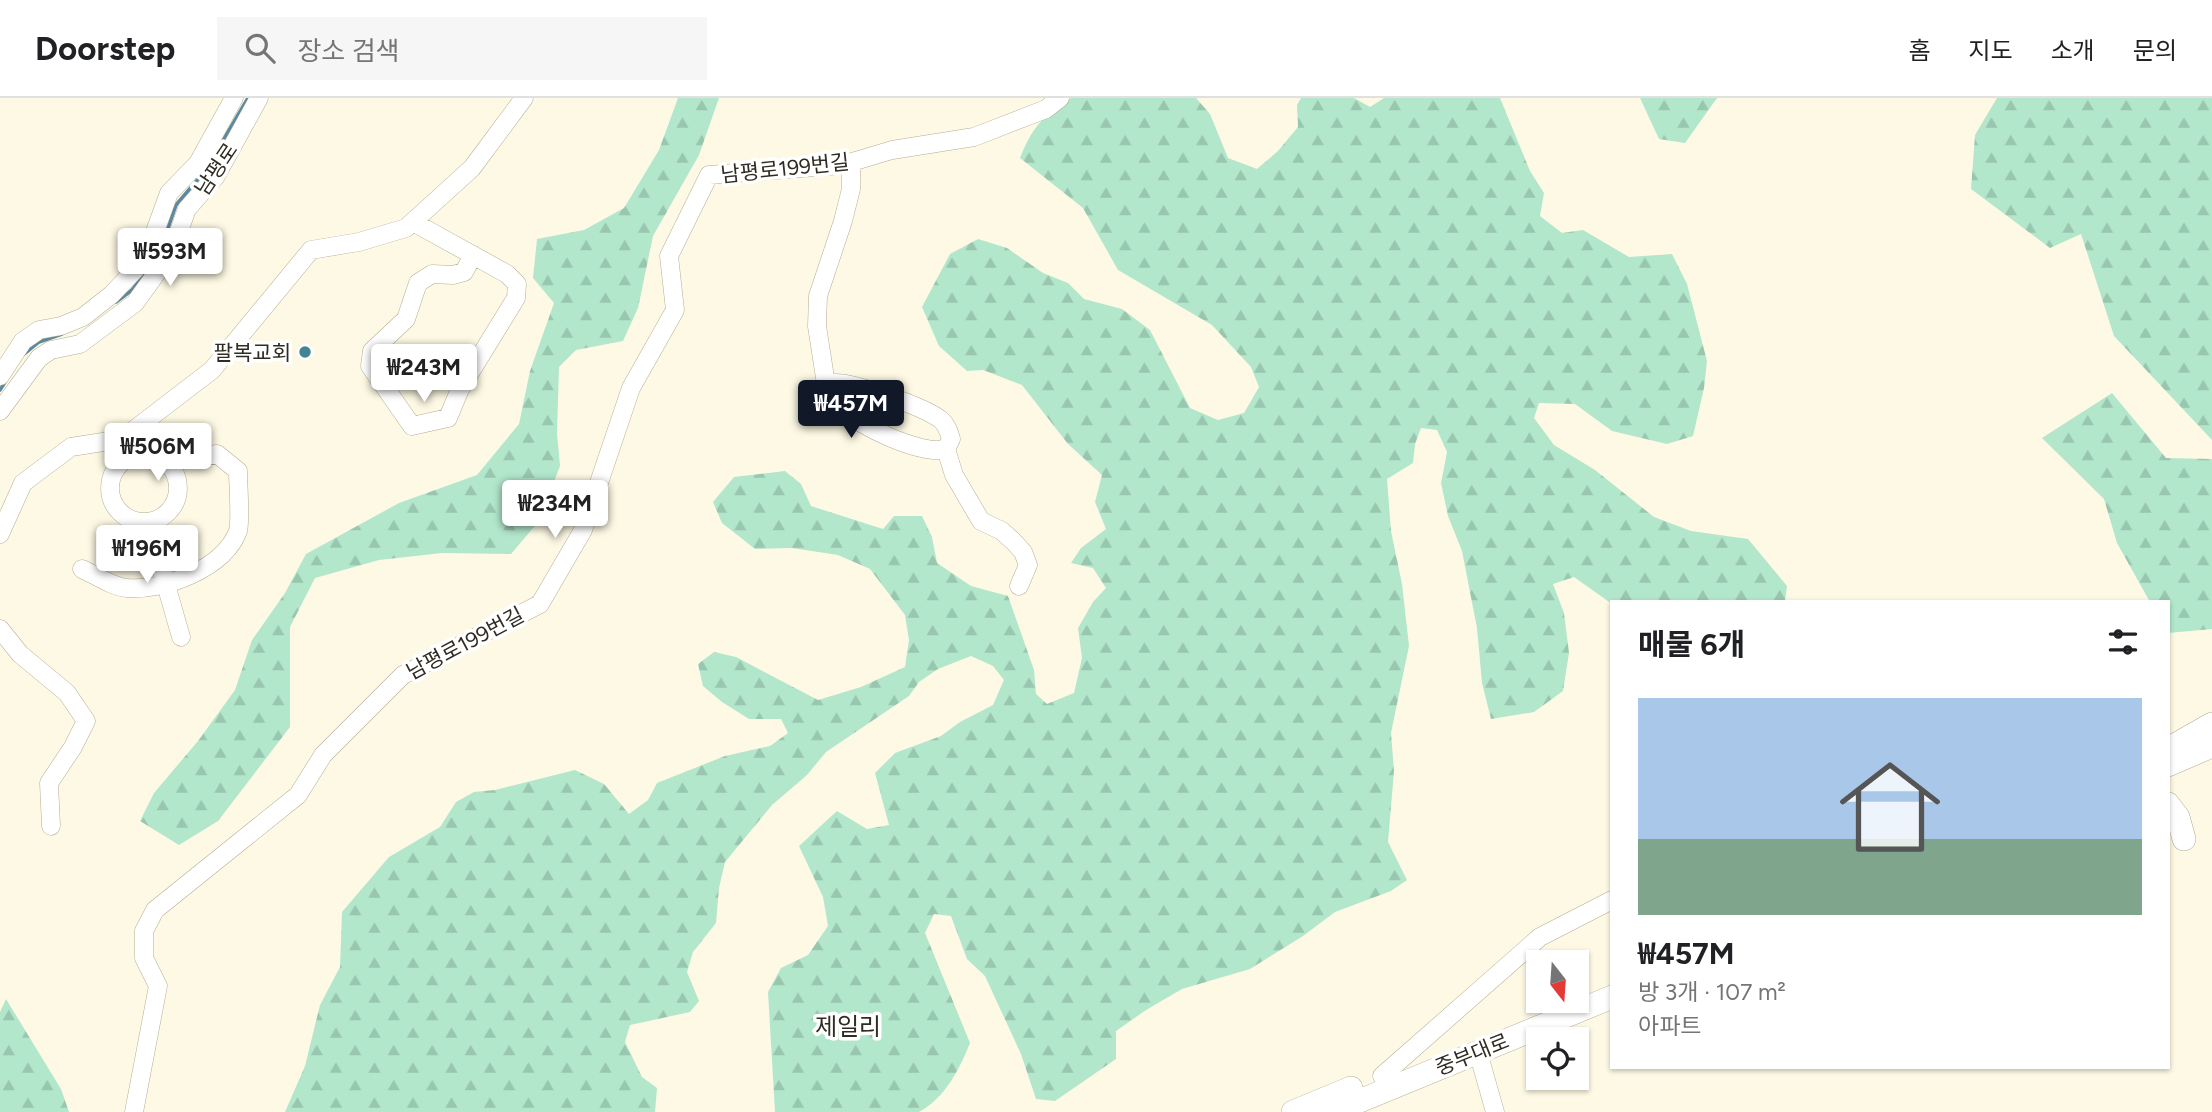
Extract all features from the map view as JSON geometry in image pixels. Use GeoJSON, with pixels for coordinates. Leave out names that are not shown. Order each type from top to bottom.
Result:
{"type":"FeatureCollection","features":[{"type":"Feature","properties":{"kind":"main road"},"geometry":{"type":"LineString","coordinates":[[2170,748],[2212,724]]}},
{"type":"Feature","properties":{"kind":"main road"},"geometry":{"type":"LineString","coordinates":[[2170,764],[2212,746]]}},
{"type":"Feature","properties":{"kind":"main road"},"geometry":{"type":"LineString","coordinates":[[2170,806],[2189,831]]}},
{"type":"Feature","properties":{"kind":"main road"},"geometry":{"type":"LineString","coordinates":[[1589,991],[1610,982]]}},
{"type":"Feature","properties":{"kind":"main road","name":"중부대로"},"geometry":{"type":"LineString","coordinates":[[1336,1111],[1610,998]]}},
{"type":"Feature","properties":{"kind":"main road","name":"중부대로"},"geometry":{"type":"LineString","coordinates":[[1293,1112],[1536,1013]]}},
{"type":"Feature","properties":{"kind":"street","name":"남평로"},"geometry":{"type":"LineString","coordinates":[[0,376],[23,341],[39,330],[61,327],[83,317],[111,295],[135,270],[149,248],[169,192],[198,163],[234,98]]}},
{"type":"Feature","properties":{"kind":"street","name":"남평로"},"geometry":{"type":"LineString","coordinates":[[0,411],[39,358],[51,350],[80,344],[135,303],[171,253],[187,209],[216,176],[259,98]]}},
{"type":"Feature","properties":{"kind":"street"},"geometry":{"type":"LineString","coordinates":[[0,534],[23,483],[71,447],[122,439],[212,370],[311,250],[359,242],[406,228],[472,169],[524,98]]}},
{"type":"Feature","properties":{"kind":"street","name":"남평로199번길"},"geometry":{"type":"LineString","coordinates":[[134,1112],[158,986],[144,958],[144,931],[155,910],[298,794],[323,755],[402,675],[540,604],[583,530],[631,388],[675,310],[669,256],[709,175],[842,165],[892,150],[974,137],[1046,109],[1060,98]]}},
{"type":"Feature","properties":{"kind":"street"},"geometry":{"type":"LineString","coordinates":[[851,162],[851,189],[818,296],[817,326],[826,384],[831,386],[838,405],[859,423],[918,447],[940,451],[946,449]]}},
{"type":"Feature","properties":{"kind":"street"},"geometry":{"type":"LineString","coordinates":[[413,222],[508,274],[517,284],[516,298],[460,389],[448,418],[412,426],[370,366],[372,351],[406,319],[418,283],[432,274],[453,275],[464,272],[473,255]]}},
{"type":"Feature","properties":{"kind":"street"},"geometry":{"type":"LineString","coordinates":[[831,386],[841,383],[864,387],[924,410],[942,420],[951,439],[946,449],[954,475],[981,521],[1002,531],[1023,552],[1028,565],[1019,586]]}},
{"type":"Feature","properties":{"kind":"street"},"geometry":{"type":"LineString","coordinates":[[130,433],[135,454]]}},
{"type":"Feature","properties":{"kind":"street"},"geometry":{"type":"LineString","coordinates":[[146,453],[167,462],[178,481],[178,492],[168,512],[159,519],[136,522],[126,518],[111,500],[110,478],[124,459],[135,454],[146,453]]}},
{"type":"Feature","properties":{"kind":"street"},"geometry":{"type":"LineString","coordinates":[[82,569],[125,588],[168,586],[210,564],[226,550],[238,530],[238,471],[217,454],[167,462]]}},
{"type":"Feature","properties":{"kind":"street"},"geometry":{"type":"LineString","coordinates":[[148,522],[181,637]]}},
{"type":"Feature","properties":{"kind":"street"},"geometry":{"type":"LineString","coordinates":[[0,629],[20,654],[67,693],[86,720],[73,747],[49,783],[51,826]]}},
{"type":"Feature","properties":{"kind":"street"},"geometry":{"type":"LineString","coordinates":[[1382,1076],[1540,937],[1610,901]]}},
{"type":"Feature","properties":{"kind":"street"},"geometry":{"type":"LineString","coordinates":[[1478,1052],[1496,1112]]}},
{"type":"Feature","properties":{"kind":"green space"},"geometry":{"type":"Polygon","coordinates":[[[678,98],[719,98],[699,155],[653,236],[638,308],[623,341],[576,350],[559,367],[557,433],[560,466],[539,521],[511,554],[442,553],[379,560],[315,578],[290,627],[290,727],[218,821],[179,845],[140,821],[154,793],[198,741],[235,690],[252,640],[285,593],[306,554],[399,503],[477,475],[519,424],[530,371],[554,303],[533,278],[537,239],[584,230],[624,208],[659,150],[678,98]]]}},
{"type":"Feature","properties":{"kind":"green space"},"geometry":{"type":"Polygon","coordinates":[[[1071,98],[1196,98],[1210,114],[1228,158],[1257,169],[1278,151],[1298,127],[1297,105],[1301,98],[1354,98],[1370,107],[1384,98],[1500,98],[1530,171],[1544,193],[1540,216],[1562,233],[1583,230],[1629,257],[1672,254],[1687,284],[1707,361],[1693,436],[1667,444],[1612,431],[1575,404],[1539,403],[1534,418],[1554,445],[1595,470],[1654,517],[1691,531],[1748,539],[1787,586],[1785,600],[1610,600],[1610,603],[1574,577],[1553,584],[1564,613],[1569,653],[1563,691],[1534,712],[1491,719],[1482,683],[1477,628],[1462,551],[1448,516],[1441,483],[1447,452],[1437,430],[1421,428],[1415,444],[1413,463],[1387,479],[1391,531],[1402,584],[1409,646],[1391,733],[1394,771],[1388,842],[1407,880],[1391,891],[1335,912],[1303,936],[1250,969],[1182,989],[1146,1010],[1116,1031],[1116,1059],[1055,1101],[1036,1099],[1021,1054],[985,976],[967,959],[951,916],[934,914],[925,933],[970,1043],[944,1091],[919,1112],[775,1112],[768,992],[781,968],[808,955],[828,926],[823,897],[799,846],[837,811],[867,829],[889,825],[875,773],[895,753],[941,736],[960,722],[993,705],[1004,680],[993,666],[971,656],[938,669],[919,682],[909,696],[826,752],[807,775],[772,805],[725,862],[719,888],[716,923],[693,952],[687,972],[699,1001],[690,1012],[630,1025],[625,1042],[642,1077],[657,1088],[655,1112],[285,1112],[305,1066],[320,1005],[340,967],[342,912],[389,857],[440,827],[456,802],[474,792],[495,790],[575,770],[604,784],[629,814],[648,800],[657,783],[725,756],[770,746],[788,733],[781,719],[749,719],[703,686],[698,664],[714,652],[736,657],[818,700],[861,687],[905,667],[909,640],[905,615],[870,569],[838,555],[792,548],[755,549],[722,523],[713,502],[734,477],[785,471],[801,484],[811,506],[883,529],[894,516],[922,516],[932,537],[937,563],[971,586],[1008,596],[1034,670],[1036,694],[1047,704],[1074,693],[1082,658],[1078,628],[1093,602],[1106,588],[1093,568],[1071,563],[1081,548],[1106,529],[1095,502],[1102,475],[1068,444],[1022,385],[983,370],[967,371],[939,346],[922,307],[950,254],[978,239],[1007,248],[1043,273],[1068,283],[1084,299],[1122,309],[1150,330],[1190,408],[1218,420],[1244,413],[1259,387],[1251,367],[1212,325],[1118,270],[1083,208],[1020,158],[1029,138],[1053,111],[1071,98]]]}},
{"type":"Feature","properties":{"kind":"green space"},"geometry":{"type":"Polygon","coordinates":[[[1640,98],[1717,98],[1685,143],[1659,139],[1640,98]]]}},
{"type":"Feature","properties":{"kind":"green space"},"geometry":{"type":"Polygon","coordinates":[[[1997,98],[2212,98],[2212,440],[2114,336],[2081,234],[2050,248],[1971,189],[1975,135],[1997,98]]]}},
{"type":"Feature","properties":{"kind":"green space"},"geometry":{"type":"Polygon","coordinates":[[[2112,393],[2166,458],[2212,459],[2212,629],[2170,633],[2170,600],[2149,600],[2117,543],[2104,499],[2042,438],[2112,393]]]}},
{"type":"Feature","properties":{"kind":"green space"},"geometry":{"type":"Polygon","coordinates":[[[6,999],[61,1089],[69,1112],[0,1112],[0,1012],[6,999]]]}},
{"type":"Feature","properties":{"kind":"waterway"},"geometry":{"type":"LineString","coordinates":[[116,302],[132,290],[159,254],[176,205],[205,171],[248,98]]}},
{"type":"Feature","properties":{"kind":"waterway"},"geometry":{"type":"LineString","coordinates":[[23,355],[39,342],[62,334]]}},
{"type":"Feature","properties":{"kind":"waterway"},"geometry":{"type":"LineString","coordinates":[[0,390],[5,382]]}},
{"type":"Feature","properties":{"kind":"place","name":"팔복교회"},"geometry":{"type":"Point","coordinates":[305,352]}},
{"type":"Feature","properties":{"kind":"district","name":"제일리"},"geometry":{"type":"Point","coordinates":[848,1026]}}]}
